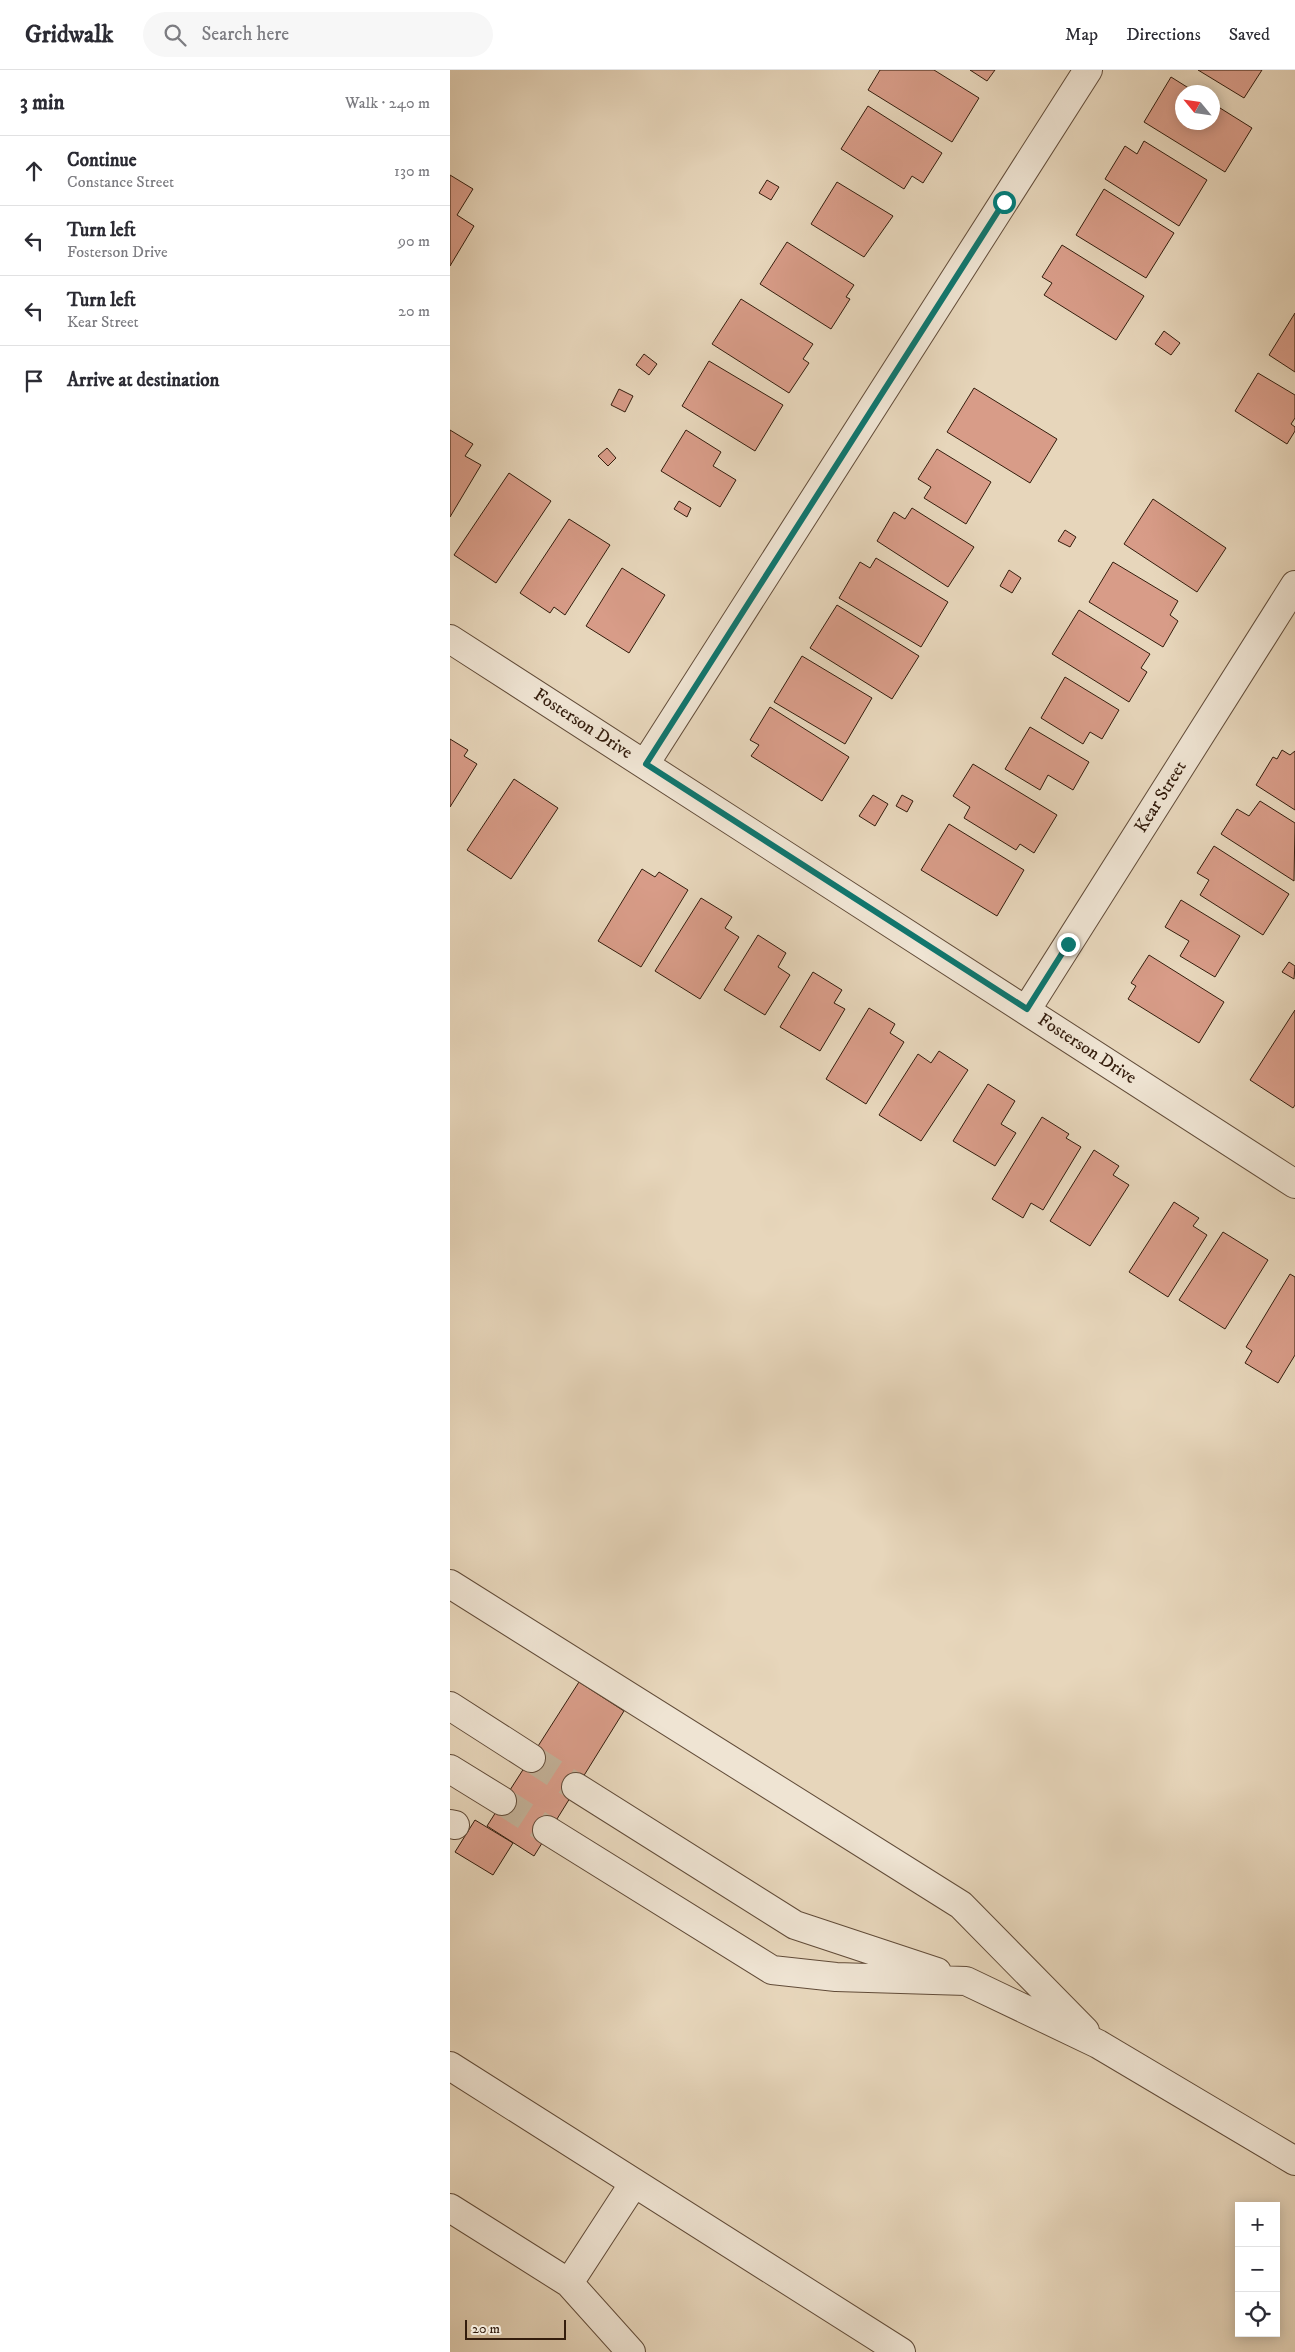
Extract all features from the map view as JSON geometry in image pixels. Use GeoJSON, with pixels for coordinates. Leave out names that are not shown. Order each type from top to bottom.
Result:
{"type":"FeatureCollection","features":[{"type":"Feature","properties":{"kind":"street"},"geometry":{"type":"LineString","coordinates":[[646,764],[1088,70]]}},
{"type":"Feature","properties":{"kind":"street","name":"Kear Street"},"geometry":{"type":"LineString","coordinates":[[1027,1009],[1295,585]]}},
{"type":"Feature","properties":{"kind":"street","name":"Fosterson Drive"},"geometry":{"type":"LineString","coordinates":[[450,639],[1027,1009],[1295,1184]]}},
{"type":"Feature","properties":{"kind":"street"},"geometry":{"type":"LineString","coordinates":[[450,1584],[961,1905],[1098,2044]]}},
{"type":"Feature","properties":{"kind":"street"},"geometry":{"type":"LineString","coordinates":[[450,1706],[531,1758]]}},
{"type":"Feature","properties":{"kind":"street"},"geometry":{"type":"LineString","coordinates":[[450,1769],[502,1801]]}},
{"type":"Feature","properties":{"kind":"street"},"geometry":{"type":"LineString","coordinates":[[576,1787],[795,1925],[966,1981],[1098,2044],[1295,2160]]}},
{"type":"Feature","properties":{"kind":"street"},"geometry":{"type":"LineString","coordinates":[[547,1830],[772,1970],[836,1977],[966,1981]]}},
{"type":"Feature","properties":{"kind":"street"},"geometry":{"type":"LineString","coordinates":[[450,2066],[900,2352]]}},
{"type":"Feature","properties":{"kind":"street"},"geometry":{"type":"LineString","coordinates":[[569,2283],[634,2183]]}},
{"type":"Feature","properties":{"kind":"street"},"geometry":{"type":"LineString","coordinates":[[450,2208],[569,2283],[631,2352]]}},
{"type":"Feature","properties":{"kind":"building"},"geometry":{"type":"Polygon","coordinates":[[[880,70],[934,70],[979,98],[952,142],[868,90],[880,70]]]}},
{"type":"Feature","properties":{"kind":"building"},"geometry":{"type":"Polygon","coordinates":[[[970,70],[995,70],[987,81],[970,70]]]}},
{"type":"Feature","properties":{"kind":"building"},"geometry":{"type":"Polygon","coordinates":[[[1198,70],[1262,70],[1244,98],[1198,70]]]}},
{"type":"Feature","properties":{"kind":"building"},"geometry":{"type":"Polygon","coordinates":[[[1171,77],[1184,85],[1175,85],[1175,130],[1220,130],[1220,108],[1252,128],[1225,172],[1144,122],[1171,77]]]}},
{"type":"Feature","properties":{"kind":"building"},"geometry":{"type":"Polygon","coordinates":[[[868,106],[942,153],[923,183],[912,176],[904,189],[841,149],[868,106]]]}},
{"type":"Feature","properties":{"kind":"building"},"geometry":{"type":"Polygon","coordinates":[[[1144,141],[1207,180],[1179,226],[1105,179],[1125,146],[1137,154],[1144,141]]]}},
{"type":"Feature","properties":{"kind":"building"},"geometry":{"type":"Polygon","coordinates":[[[450,175],[473,189],[457,215],[474,226],[450,266],[450,175]]]}},
{"type":"Feature","properties":{"kind":"building"},"geometry":{"type":"Polygon","coordinates":[[[767,180],[779,187],[771,200],[759,193],[767,180]]]}},
{"type":"Feature","properties":{"kind":"building"},"geometry":{"type":"Polygon","coordinates":[[[837,182],[893,216],[864,257],[811,224],[837,182]]]}},
{"type":"Feature","properties":{"kind":"building"},"geometry":{"type":"Polygon","coordinates":[[[1104,189],[1174,233],[1146,278],[1076,235],[1104,189]]]}},
{"type":"Feature","properties":{"kind":"building"},"geometry":{"type":"Polygon","coordinates":[[[787,242],[854,285],[846,297],[850,299],[831,329],[760,284],[787,242]]]}},
{"type":"Feature","properties":{"kind":"building"},"geometry":{"type":"Polygon","coordinates":[[[1062,245],[1144,296],[1116,340],[1044,295],[1052,283],[1042,277],[1062,245]]]}},
{"type":"Feature","properties":{"kind":"building"},"geometry":{"type":"Polygon","coordinates":[[[741,299],[813,344],[803,359],[809,363],[789,393],[712,344],[741,299]]]}},
{"type":"Feature","properties":{"kind":"building"},"geometry":{"type":"Polygon","coordinates":[[[1295,313],[1295,372],[1269,355],[1295,313]]]}},
{"type":"Feature","properties":{"kind":"building"},"geometry":{"type":"Polygon","coordinates":[[[1164,331],[1180,343],[1171,355],[1155,344],[1164,331]]]}},
{"type":"Feature","properties":{"kind":"building"},"geometry":{"type":"Polygon","coordinates":[[[644,354],[657,364],[649,375],[636,365],[644,354]]]}},
{"type":"Feature","properties":{"kind":"building"},"geometry":{"type":"Polygon","coordinates":[[[709,361],[783,405],[755,451],[682,406],[709,361]]]}},
{"type":"Feature","properties":{"kind":"building"},"geometry":{"type":"Polygon","coordinates":[[[1258,373],[1295,395],[1295,418],[1291,424],[1295,427],[1295,431],[1287,444],[1235,411],[1258,373]]]}},
{"type":"Feature","properties":{"kind":"building"},"geometry":{"type":"Polygon","coordinates":[[[974,388],[1057,439],[1030,483],[947,432],[974,388]]]}},
{"type":"Feature","properties":{"kind":"building"},"geometry":{"type":"Polygon","coordinates":[[[619,389],[633,396],[625,412],[611,405],[619,389]]]}},
{"type":"Feature","properties":{"kind":"building"},"geometry":{"type":"Polygon","coordinates":[[[450,430],[473,444],[465,456],[481,465],[450,517],[450,430]]]}},
{"type":"Feature","properties":{"kind":"building"},"geometry":{"type":"Polygon","coordinates":[[[686,430],[721,452],[713,466],[736,480],[720,507],[661,471],[686,430]]]}},
{"type":"Feature","properties":{"kind":"building"},"geometry":{"type":"Polygon","coordinates":[[[607,448],[616,458],[608,466],[598,456],[607,448]]]}},
{"type":"Feature","properties":{"kind":"building"},"geometry":{"type":"Polygon","coordinates":[[[937,449],[991,482],[966,524],[924,498],[931,487],[918,479],[937,449]]]}},
{"type":"Feature","properties":{"kind":"building"},"geometry":{"type":"Polygon","coordinates":[[[509,473],[551,501],[496,583],[454,555],[509,473]]]}},
{"type":"Feature","properties":{"kind":"building"},"geometry":{"type":"Polygon","coordinates":[[[1153,499],[1226,548],[1197,592],[1124,544],[1153,499]]]}},
{"type":"Feature","properties":{"kind":"building"},"geometry":{"type":"Polygon","coordinates":[[[679,501],[691,508],[687,517],[674,509],[679,501]]]}},
{"type":"Feature","properties":{"kind":"building"},"geometry":{"type":"Polygon","coordinates":[[[912,508],[974,547],[948,587],[877,541],[894,512],[905,519],[912,508]]]}},
{"type":"Feature","properties":{"kind":"building"},"geometry":{"type":"Polygon","coordinates":[[[569,519],[610,545],[565,615],[554,607],[550,613],[520,593],[569,519]]]}},
{"type":"Feature","properties":{"kind":"building"},"geometry":{"type":"Polygon","coordinates":[[[1065,530],[1076,537],[1070,547],[1058,541],[1065,530]]]}},
{"type":"Feature","properties":{"kind":"building"},"geometry":{"type":"Polygon","coordinates":[[[876,558],[948,602],[921,647],[839,598],[860,562],[870,568],[876,558]]]}},
{"type":"Feature","properties":{"kind":"building"},"geometry":{"type":"Polygon","coordinates":[[[1113,562],[1178,601],[1170,615],[1178,621],[1163,647],[1089,602],[1113,562]]]}},
{"type":"Feature","properties":{"kind":"building"},"geometry":{"type":"Polygon","coordinates":[[[622,568],[665,595],[629,653],[586,626],[622,568]]]}},
{"type":"Feature","properties":{"kind":"building"},"geometry":{"type":"Polygon","coordinates":[[[1009,570],[1021,578],[1012,593],[1000,586],[1009,570]]]}},
{"type":"Feature","properties":{"kind":"building"},"geometry":{"type":"Polygon","coordinates":[[[837,605],[919,656],[892,699],[810,648],[837,605]]]}},
{"type":"Feature","properties":{"kind":"building"},"geometry":{"type":"Polygon","coordinates":[[[1079,610],[1150,654],[1141,668],[1147,672],[1129,702],[1052,654],[1079,610]]]}},
{"type":"Feature","properties":{"kind":"building"},"geometry":{"type":"Polygon","coordinates":[[[802,656],[872,698],[845,744],[774,702],[802,656]]]}},
{"type":"Feature","properties":{"kind":"building"},"geometry":{"type":"Polygon","coordinates":[[[1065,677],[1119,710],[1102,739],[1090,732],[1083,744],[1041,718],[1065,677]]]}},
{"type":"Feature","properties":{"kind":"building"},"geometry":{"type":"Polygon","coordinates":[[[770,707],[849,757],[822,801],[751,756],[759,745],[750,740],[770,707]]]}},
{"type":"Feature","properties":{"kind":"building"},"geometry":{"type":"Polygon","coordinates":[[[1030,727],[1089,762],[1073,790],[1048,775],[1040,790],[1005,769],[1030,727]]]}},
{"type":"Feature","properties":{"kind":"building"},"geometry":{"type":"Polygon","coordinates":[[[450,739],[468,750],[464,756],[477,764],[450,807],[450,739]]]}},
{"type":"Feature","properties":{"kind":"building"},"geometry":{"type":"Polygon","coordinates":[[[1282,750],[1290,755],[1295,751],[1295,810],[1256,785],[1273,757],[1277,759],[1282,750]]]}},
{"type":"Feature","properties":{"kind":"building"},"geometry":{"type":"Polygon","coordinates":[[[973,764],[1057,815],[1034,853],[1020,844],[1016,850],[964,818],[970,807],[953,796],[973,764]]]}},
{"type":"Feature","properties":{"kind":"building"},"geometry":{"type":"Polygon","coordinates":[[[514,779],[558,808],[511,879],[467,850],[514,779]]]}},
{"type":"Feature","properties":{"kind":"building"},"geometry":{"type":"Polygon","coordinates":[[[873,795],[888,804],[875,826],[859,816],[873,795]]]}},
{"type":"Feature","properties":{"kind":"building"},"geometry":{"type":"Polygon","coordinates":[[[902,795],[913,801],[907,812],[896,806],[902,795]]]}},
{"type":"Feature","properties":{"kind":"building"},"geometry":{"type":"Polygon","coordinates":[[[1260,801],[1295,823],[1294,881],[1221,834],[1237,809],[1249,816],[1260,801]]]}},
{"type":"Feature","properties":{"kind":"building"},"geometry":{"type":"Polygon","coordinates":[[[949,824],[1024,870],[997,916],[921,870],[949,824]]]}},
{"type":"Feature","properties":{"kind":"building"},"geometry":{"type":"Polygon","coordinates":[[[1214,846],[1289,894],[1263,935],[1200,895],[1209,880],[1197,873],[1214,846]]]}},
{"type":"Feature","properties":{"kind":"building"},"geometry":{"type":"Polygon","coordinates":[[[642,869],[655,877],[659,872],[688,890],[641,967],[598,941],[642,869]]]}},
{"type":"Feature","properties":{"kind":"building"},"geometry":{"type":"Polygon","coordinates":[[[701,898],[732,917],[725,928],[739,937],[700,999],[655,971],[701,898]]]}},
{"type":"Feature","properties":{"kind":"building"},"geometry":{"type":"Polygon","coordinates":[[[1181,900],[1240,936],[1215,977],[1180,956],[1189,941],[1165,927],[1181,900]]]}},
{"type":"Feature","properties":{"kind":"building"},"geometry":{"type":"Polygon","coordinates":[[[758,935],[786,953],[778,967],[790,975],[765,1015],[724,990],[758,935]]]}},
{"type":"Feature","properties":{"kind":"building"},"geometry":{"type":"Polygon","coordinates":[[[1149,955],[1224,1002],[1199,1043],[1128,999],[1136,986],[1131,983],[1149,955]]]}},
{"type":"Feature","properties":{"kind":"building"},"geometry":{"type":"Polygon","coordinates":[[[1289,962],[1295,966],[1294,979],[1282,972],[1289,962]]]}},
{"type":"Feature","properties":{"kind":"building"},"geometry":{"type":"Polygon","coordinates":[[[813,972],[842,990],[834,1003],[845,1009],[820,1051],[780,1027],[813,972]]]}},
{"type":"Feature","properties":{"kind":"building"},"geometry":{"type":"Polygon","coordinates":[[[869,1008],[895,1024],[890,1033],[904,1042],[866,1104],[826,1079],[869,1008]]]}},
{"type":"Feature","properties":{"kind":"building"},"geometry":{"type":"Polygon","coordinates":[[[1295,1010],[1295,1105],[1293,1108],[1250,1080],[1295,1010]]]}},
{"type":"Feature","properties":{"kind":"building"},"geometry":{"type":"Polygon","coordinates":[[[939,1051],[968,1070],[921,1141],[879,1115],[918,1054],[931,1063],[939,1051]]]}},
{"type":"Feature","properties":{"kind":"building"},"geometry":{"type":"Polygon","coordinates":[[[988,1084],[1015,1101],[1001,1124],[1016,1133],[995,1166],[953,1141],[988,1084]]]}},
{"type":"Feature","properties":{"kind":"building"},"geometry":{"type":"Polygon","coordinates":[[[1042,1117],[1069,1134],[1066,1138],[1081,1147],[1043,1210],[1031,1203],[1023,1218],[992,1199],[1042,1117]]]}},
{"type":"Feature","properties":{"kind":"building"},"geometry":{"type":"Polygon","coordinates":[[[1094,1150],[1119,1166],[1113,1175],[1129,1185],[1090,1246],[1050,1221],[1094,1150]]]}},
{"type":"Feature","properties":{"kind":"building"},"geometry":{"type":"Polygon","coordinates":[[[1174,1202],[1199,1218],[1193,1226],[1207,1235],[1168,1297],[1129,1272],[1174,1202]]]}},
{"type":"Feature","properties":{"kind":"building"},"geometry":{"type":"Polygon","coordinates":[[[1223,1232],[1268,1260],[1225,1329],[1179,1300],[1223,1232]]]}},
{"type":"Feature","properties":{"kind":"building"},"geometry":{"type":"Polygon","coordinates":[[[1290,1274],[1295,1277],[1295,1355],[1278,1383],[1245,1363],[1252,1351],[1246,1347],[1290,1274]]]}},
{"type":"Feature","properties":{"kind":"building"},"geometry":{"type":"Polygon","coordinates":[[[579,1682],[624,1711],[534,1856],[487,1826],[579,1682]]]}},
{"type":"Feature","properties":{"kind":"building"},"geometry":{"type":"Polygon","coordinates":[[[475,1820],[513,1843],[493,1875],[455,1852],[475,1820]]]}},
{"type":"Feature","properties":{"kind":"tunnel"},"geometry":{"type":"LineString","coordinates":[[531,1758],[576,1787]]}},
{"type":"Feature","properties":{"kind":"tunnel"},"geometry":{"type":"LineString","coordinates":[[502,1801],[547,1830]]}},
{"type":"Feature","properties":{"kind":"route"},"geometry":{"type":"LineString","coordinates":[[1004,202],[646,764],[1027,1009],[1068,944]]}}]}
